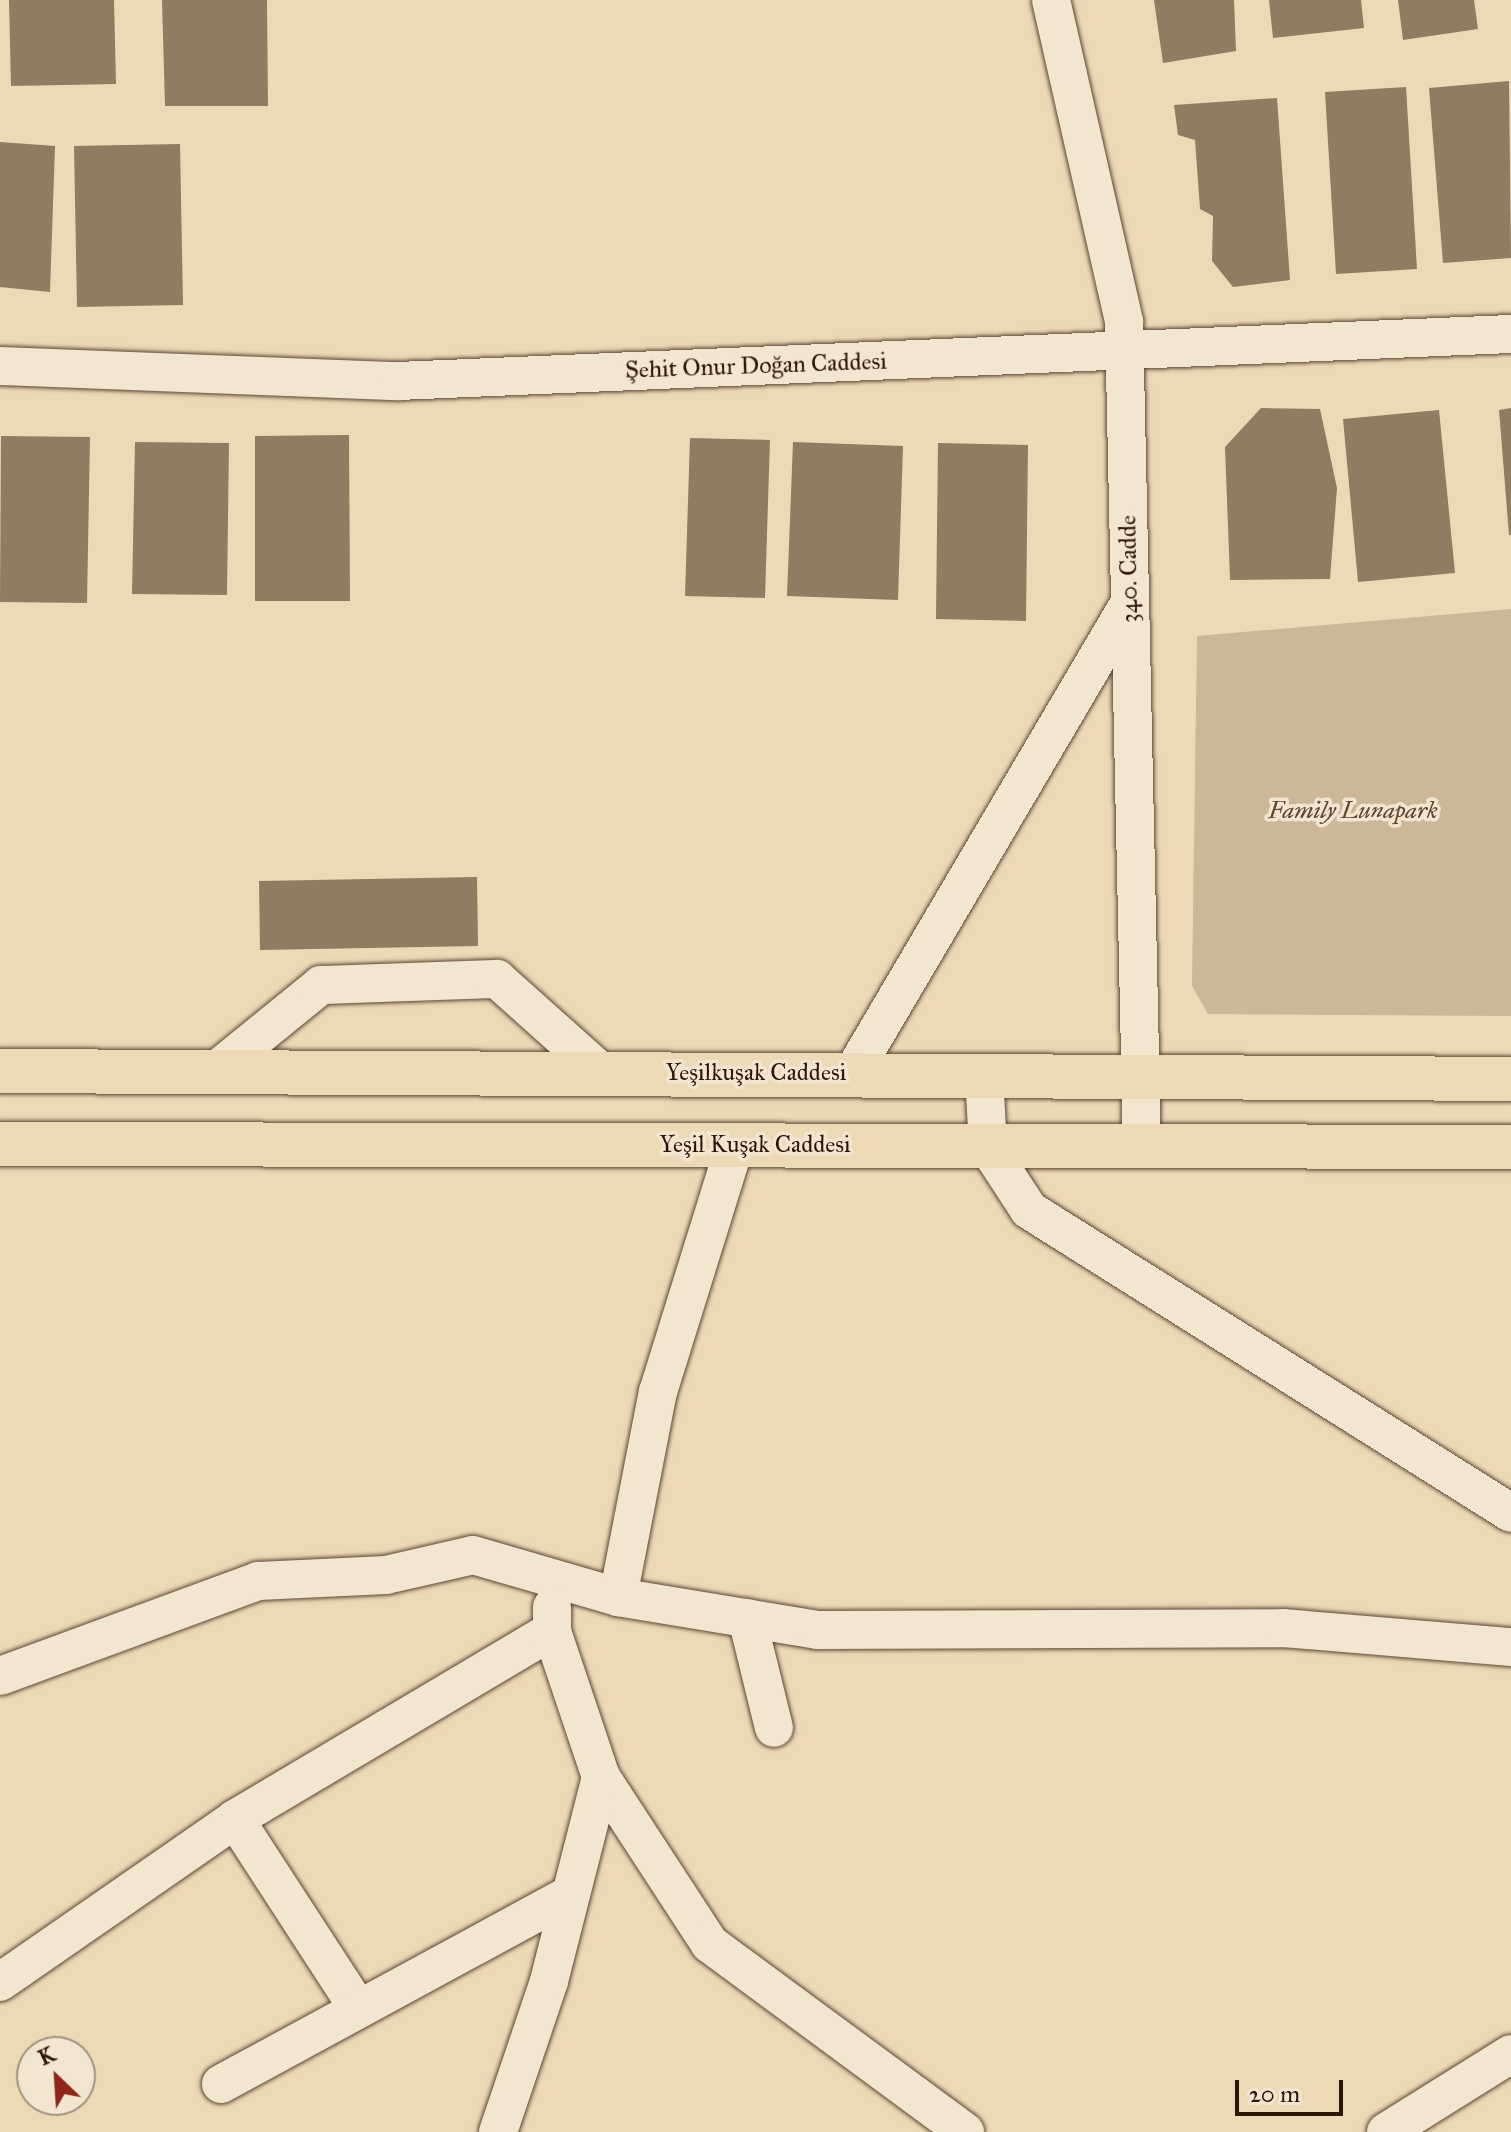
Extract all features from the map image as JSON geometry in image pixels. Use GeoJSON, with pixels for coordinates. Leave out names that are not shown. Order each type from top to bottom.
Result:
{"type":"FeatureCollection","features":[{"type":"Feature","properties":{"kind":"main road","name":"Yeşilkuşak Caddesi"},"geometry":{"type":"LineString","coordinates":[[0,1071],[1511,1079]]}},
{"type":"Feature","properties":{"kind":"main road","name":"Yeşil Kuşak Caddesi"},"geometry":{"type":"LineString","coordinates":[[0,1144],[1511,1147]]}},
{"type":"Feature","properties":{"kind":"street","name":"340. Cadde"},"geometry":{"type":"LineString","coordinates":[[1051,0],[1124,350],[1142,1146]]}},
{"type":"Feature","properties":{"kind":"street","name":"Şehit Onur Doğan Caddesi"},"geometry":{"type":"LineString","coordinates":[[0,366],[398,381],[1511,334]]}},
{"type":"Feature","properties":{"kind":"street"},"geometry":{"type":"LineString","coordinates":[[852,1074],[1130,603]]}},
{"type":"Feature","properties":{"kind":"street"},"geometry":{"type":"LineString","coordinates":[[214,1072],[321,985],[497,979],[602,1073]]}},
{"type":"Feature","properties":{"kind":"street"},"geometry":{"type":"LineString","coordinates":[[984,1074],[988,1147],[1029,1210],[1511,1513]]}},
{"type":"Feature","properties":{"kind":"street"},"geometry":{"type":"LineString","coordinates":[[618,1597],[658,1392],[735,1145]]}},
{"type":"Feature","properties":{"kind":"street"},"geometry":{"type":"LineString","coordinates":[[0,1676],[258,1581],[386,1575],[473,1555],[552,1581],[618,1597],[817,1630],[1283,1628],[1511,1647]]}},
{"type":"Feature","properties":{"kind":"street"},"geometry":{"type":"LineString","coordinates":[[552,1581],[552,1631],[601,1777],[710,1944],[965,2132]]}},
{"type":"Feature","properties":{"kind":"street"},"geometry":{"type":"LineString","coordinates":[[747,1618],[774,1728]]}},
{"type":"Feature","properties":{"kind":"street"},"geometry":{"type":"LineString","coordinates":[[0,1982],[235,1819],[552,1631]]}},
{"type":"Feature","properties":{"kind":"street"},"geometry":{"type":"LineString","coordinates":[[498,2132],[549,1981],[567,1896],[601,1777]]}},
{"type":"Feature","properties":{"kind":"street"},"geometry":{"type":"LineString","coordinates":[[235,1819],[356,2005]]}},
{"type":"Feature","properties":{"kind":"street"},"geometry":{"type":"LineString","coordinates":[[221,2084],[356,2005],[567,1896]]}},
{"type":"Feature","properties":{"kind":"street"},"geometry":{"type":"LineString","coordinates":[[1386,2132],[1511,2054]]}},
{"type":"Feature","properties":{"kind":"green space","name":"Family Lunapark"},"geometry":{"type":"Polygon","coordinates":[[[1511,609],[1511,1016],[1208,1014],[1192,986],[1197,636],[1511,609]]]}},
{"type":"Feature","properties":{"kind":"building"},"geometry":{"type":"Polygon","coordinates":[[[9,0],[114,0],[116,84],[11,86],[9,0]]]}},
{"type":"Feature","properties":{"kind":"building"},"geometry":{"type":"Polygon","coordinates":[[[162,0],[267,0],[268,106],[165,106],[162,0]]]}},
{"type":"Feature","properties":{"kind":"building"},"geometry":{"type":"Polygon","coordinates":[[[1154,0],[1234,0],[1236,51],[1163,63],[1154,0]]]}},
{"type":"Feature","properties":{"kind":"building"},"geometry":{"type":"Polygon","coordinates":[[[1269,0],[1361,0],[1364,28],[1273,38],[1269,0]]]}},
{"type":"Feature","properties":{"kind":"building"},"geometry":{"type":"Polygon","coordinates":[[[1398,0],[1474,0],[1478,29],[1403,40],[1398,0]]]}},
{"type":"Feature","properties":{"kind":"building"},"geometry":{"type":"Polygon","coordinates":[[[1509,81],[1511,258],[1443,263],[1429,88],[1509,81]]]}},
{"type":"Feature","properties":{"kind":"building"},"geometry":{"type":"Polygon","coordinates":[[[1406,87],[1417,269],[1336,274],[1325,92],[1406,87]]]}},
{"type":"Feature","properties":{"kind":"building"},"geometry":{"type":"Polygon","coordinates":[[[1277,98],[1290,280],[1233,287],[1212,261],[1213,216],[1200,209],[1195,140],[1178,135],[1174,105],[1277,98]]]}},
{"type":"Feature","properties":{"kind":"building"},"geometry":{"type":"Polygon","coordinates":[[[0,142],[55,146],[50,292],[0,287],[0,142]]]}},
{"type":"Feature","properties":{"kind":"building"},"geometry":{"type":"Polygon","coordinates":[[[180,144],[183,305],[77,307],[74,146],[180,144]]]}},
{"type":"Feature","properties":{"kind":"building"},"geometry":{"type":"Polygon","coordinates":[[[1261,408],[1320,409],[1337,488],[1330,579],[1230,580],[1225,447],[1261,408]]]}},
{"type":"Feature","properties":{"kind":"building"},"geometry":{"type":"Polygon","coordinates":[[[1511,408],[1511,535],[1509,535],[1499,410],[1511,408]]]}},
{"type":"Feature","properties":{"kind":"building"},"geometry":{"type":"Polygon","coordinates":[[[1439,410],[1455,573],[1358,582],[1343,419],[1439,410]]]}},
{"type":"Feature","properties":{"kind":"building"},"geometry":{"type":"Polygon","coordinates":[[[349,435],[350,601],[255,601],[255,436],[349,435]]]}},
{"type":"Feature","properties":{"kind":"building"},"geometry":{"type":"Polygon","coordinates":[[[1,436],[90,437],[87,603],[0,602],[1,436]]]}},
{"type":"Feature","properties":{"kind":"building"},"geometry":{"type":"Polygon","coordinates":[[[690,438],[770,440],[765,598],[685,596],[690,438]]]}},
{"type":"Feature","properties":{"kind":"building"},"geometry":{"type":"Polygon","coordinates":[[[135,442],[229,443],[227,595],[132,594],[135,442]]]}},
{"type":"Feature","properties":{"kind":"building"},"geometry":{"type":"Polygon","coordinates":[[[793,442],[903,446],[898,600],[787,596],[793,442]]]}},
{"type":"Feature","properties":{"kind":"building"},"geometry":{"type":"Polygon","coordinates":[[[938,443],[1028,445],[1026,621],[936,619],[938,443]]]}},
{"type":"Feature","properties":{"kind":"building"},"geometry":{"type":"Polygon","coordinates":[[[477,877],[478,946],[260,950],[259,881],[477,877]]]}}]}
